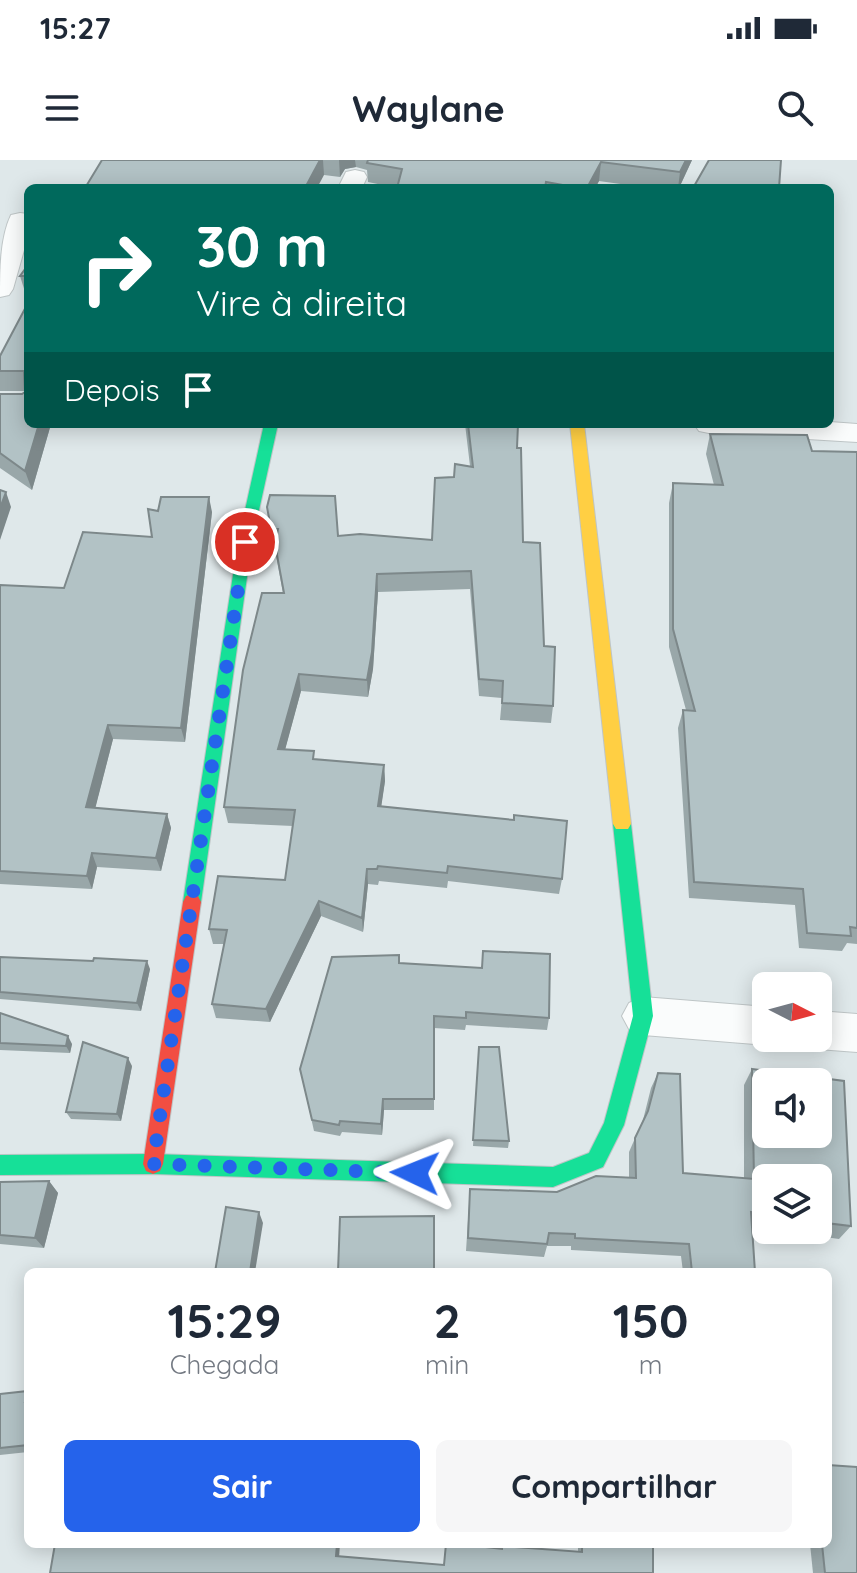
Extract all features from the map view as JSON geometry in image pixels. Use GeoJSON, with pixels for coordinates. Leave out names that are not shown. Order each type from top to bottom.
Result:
{"type":"FeatureCollection","features":[{"type":"Feature","properties":{"kind":"street"},"geometry":{"type":"LineString","coordinates":[[0,289],[16,220]]}},
{"type":"Feature","properties":{"kind":"street"},"geometry":{"type":"LineString","coordinates":[[153,1164],[245,542],[270,428]]}},
{"type":"Feature","properties":{"kind":"street"},"geometry":{"type":"LineString","coordinates":[[0,1165],[153,1164],[553,1177],[596,1160],[614,1125],[643,1016],[577,428]]}},
{"type":"Feature","properties":{"kind":"street"},"geometry":{"type":"LineString","coordinates":[[775,428],[857,433]]}},
{"type":"Feature","properties":{"kind":"street"},"geometry":{"type":"LineString","coordinates":[[643,1016],[752,1025]]}},
{"type":"Feature","properties":{"kind":"street"},"geometry":{"type":"LineString","coordinates":[[832,1031],[857,1033]]}},
{"type":"Feature","properties":{"kind":"building"},"geometry":{"type":"Polygon","coordinates":[[[102,160],[320,160],[307,184],[87,184],[102,160]]]}},
{"type":"Feature","properties":{"kind":"building"},"geometry":{"type":"Polygon","coordinates":[[[368,160],[686,160],[680,172],[601,162],[589,184],[398,184],[402,169],[367,163],[368,160]]]}},
{"type":"Feature","properties":{"kind":"building"},"geometry":{"type":"Polygon","coordinates":[[[709,160],[781,160],[779,184],[695,184],[709,160]]]}},
{"type":"Feature","properties":{"kind":"building"},"geometry":{"type":"Polygon","coordinates":[[[24,311],[24,371],[0,371],[0,356],[24,311]]]}},
{"type":"Feature","properties":{"kind":"building"},"geometry":{"type":"Polygon","coordinates":[[[24,393],[24,428],[38,428],[25,471],[0,453],[0,394],[24,393]]]}},
{"type":"Feature","properties":{"kind":"building"},"geometry":{"type":"Polygon","coordinates":[[[468,428],[518,428],[523,542],[540,543],[544,646],[555,647],[553,706],[502,703],[503,681],[479,679],[471,571],[377,574],[367,680],[299,674],[278,749],[314,751],[313,759],[384,765],[378,806],[514,820],[514,815],[567,821],[562,879],[448,866],[447,873],[378,866],[377,869],[367,869],[362,918],[319,901],[266,1009],[212,1004],[227,930],[209,929],[218,876],[285,880],[295,810],[224,807],[243,670],[262,593],[284,593],[275,544],[278,529],[271,529],[267,507],[270,495],[335,496],[338,536],[360,534],[432,540],[435,478],[454,477],[455,464],[473,467],[468,428]]]}},
{"type":"Feature","properties":{"kind":"building"},"geometry":{"type":"Polygon","coordinates":[[[710,434],[807,435],[812,451],[857,452],[857,928],[850,927],[851,936],[807,933],[803,889],[694,882],[683,710],[695,711],[673,629],[673,483],[723,485],[710,434]]]}},
{"type":"Feature","properties":{"kind":"building"},"geometry":{"type":"Polygon","coordinates":[[[0,490],[6,492],[0,508],[0,490]]]}},
{"type":"Feature","properties":{"kind":"building"},"geometry":{"type":"Polygon","coordinates":[[[161,497],[209,497],[181,728],[108,725],[86,807],[167,814],[156,858],[92,853],[87,876],[0,871],[0,585],[64,588],[83,532],[152,537],[148,509],[158,511],[161,497]]]}},
{"type":"Feature","properties":{"kind":"building"},"geometry":{"type":"Polygon","coordinates":[[[483,951],[550,954],[549,1018],[466,1012],[466,1018],[434,1016],[434,1099],[383,1099],[381,1124],[340,1121],[339,1125],[312,1120],[300,1069],[332,957],[399,955],[399,963],[482,968],[483,951]]]}},
{"type":"Feature","properties":{"kind":"building"},"geometry":{"type":"Polygon","coordinates":[[[0,957],[147,961],[137,1003],[0,992],[0,957]]]}},
{"type":"Feature","properties":{"kind":"building"},"geometry":{"type":"Polygon","coordinates":[[[0,1013],[68,1036],[66,1046],[0,1043],[0,1013]]]}},
{"type":"Feature","properties":{"kind":"building"},"geometry":{"type":"Polygon","coordinates":[[[83,1042],[128,1058],[117,1114],[66,1112],[83,1042]]]}},
{"type":"Feature","properties":{"kind":"building"},"geometry":{"type":"Polygon","coordinates":[[[479,1047],[499,1047],[509,1141],[473,1140],[479,1047]]]}},
{"type":"Feature","properties":{"kind":"building"},"geometry":{"type":"Polygon","coordinates":[[[658,1073],[680,1074],[683,1173],[752,1179],[755,1268],[692,1268],[689,1244],[575,1238],[575,1234],[549,1233],[547,1244],[468,1238],[470,1189],[557,1192],[596,1176],[636,1178],[635,1138],[648,1111],[658,1073]]]}},
{"type":"Feature","properties":{"kind":"building"},"geometry":{"type":"Polygon","coordinates":[[[832,1079],[844,1081],[851,1226],[832,1224],[832,1164],[754,1164],[753,1148],[832,1148],[832,1079]]]}},
{"type":"Feature","properties":{"kind":"building"},"geometry":{"type":"Polygon","coordinates":[[[49,1181],[35,1238],[0,1235],[0,1182],[49,1181]]]}},
{"type":"Feature","properties":{"kind":"building"},"geometry":{"type":"Polygon","coordinates":[[[226,1207],[259,1212],[251,1268],[216,1268],[226,1207]]]}},
{"type":"Feature","properties":{"kind":"building"},"geometry":{"type":"Polygon","coordinates":[[[434,1216],[434,1268],[338,1268],[340,1217],[434,1216]]]}},
{"type":"Feature","properties":{"kind":"building"},"geometry":{"type":"Polygon","coordinates":[[[24,1391],[24,1445],[0,1448],[0,1394],[24,1391]]]}},
{"type":"Feature","properties":{"kind":"building"},"geometry":{"type":"Polygon","coordinates":[[[832,1465],[857,1467],[857,1573],[825,1573],[822,1548],[832,1548],[832,1465]]]}},
{"type":"Feature","properties":{"kind":"building"},"geometry":{"type":"Polygon","coordinates":[[[54,1548],[337,1548],[336,1556],[444,1565],[446,1548],[529,1548],[582,1552],[582,1548],[653,1548],[653,1573],[50,1573],[54,1548]]]}},
{"type":"Feature","properties":{"kind":"traffic: fast"},"geometry":{"type":"LineString","coordinates":[[192,902],[245,542],[270,428]]}},
{"type":"Feature","properties":{"kind":"traffic: fast"},"geometry":{"type":"LineString","coordinates":[[0,1165],[153,1164],[553,1177],[596,1160],[614,1125],[643,1016],[622,824]]}},
{"type":"Feature","properties":{"kind":"traffic: slow"},"geometry":{"type":"LineString","coordinates":[[577,428],[622,824]]}},
{"type":"Feature","properties":{"kind":"traffic: jam"},"geometry":{"type":"LineString","coordinates":[[153,1164],[192,902]]}},
{"type":"Feature","properties":{"kind":"route"},"geometry":{"type":"LineString","coordinates":[[245,542],[153,1164],[415,1173]]}}]}
